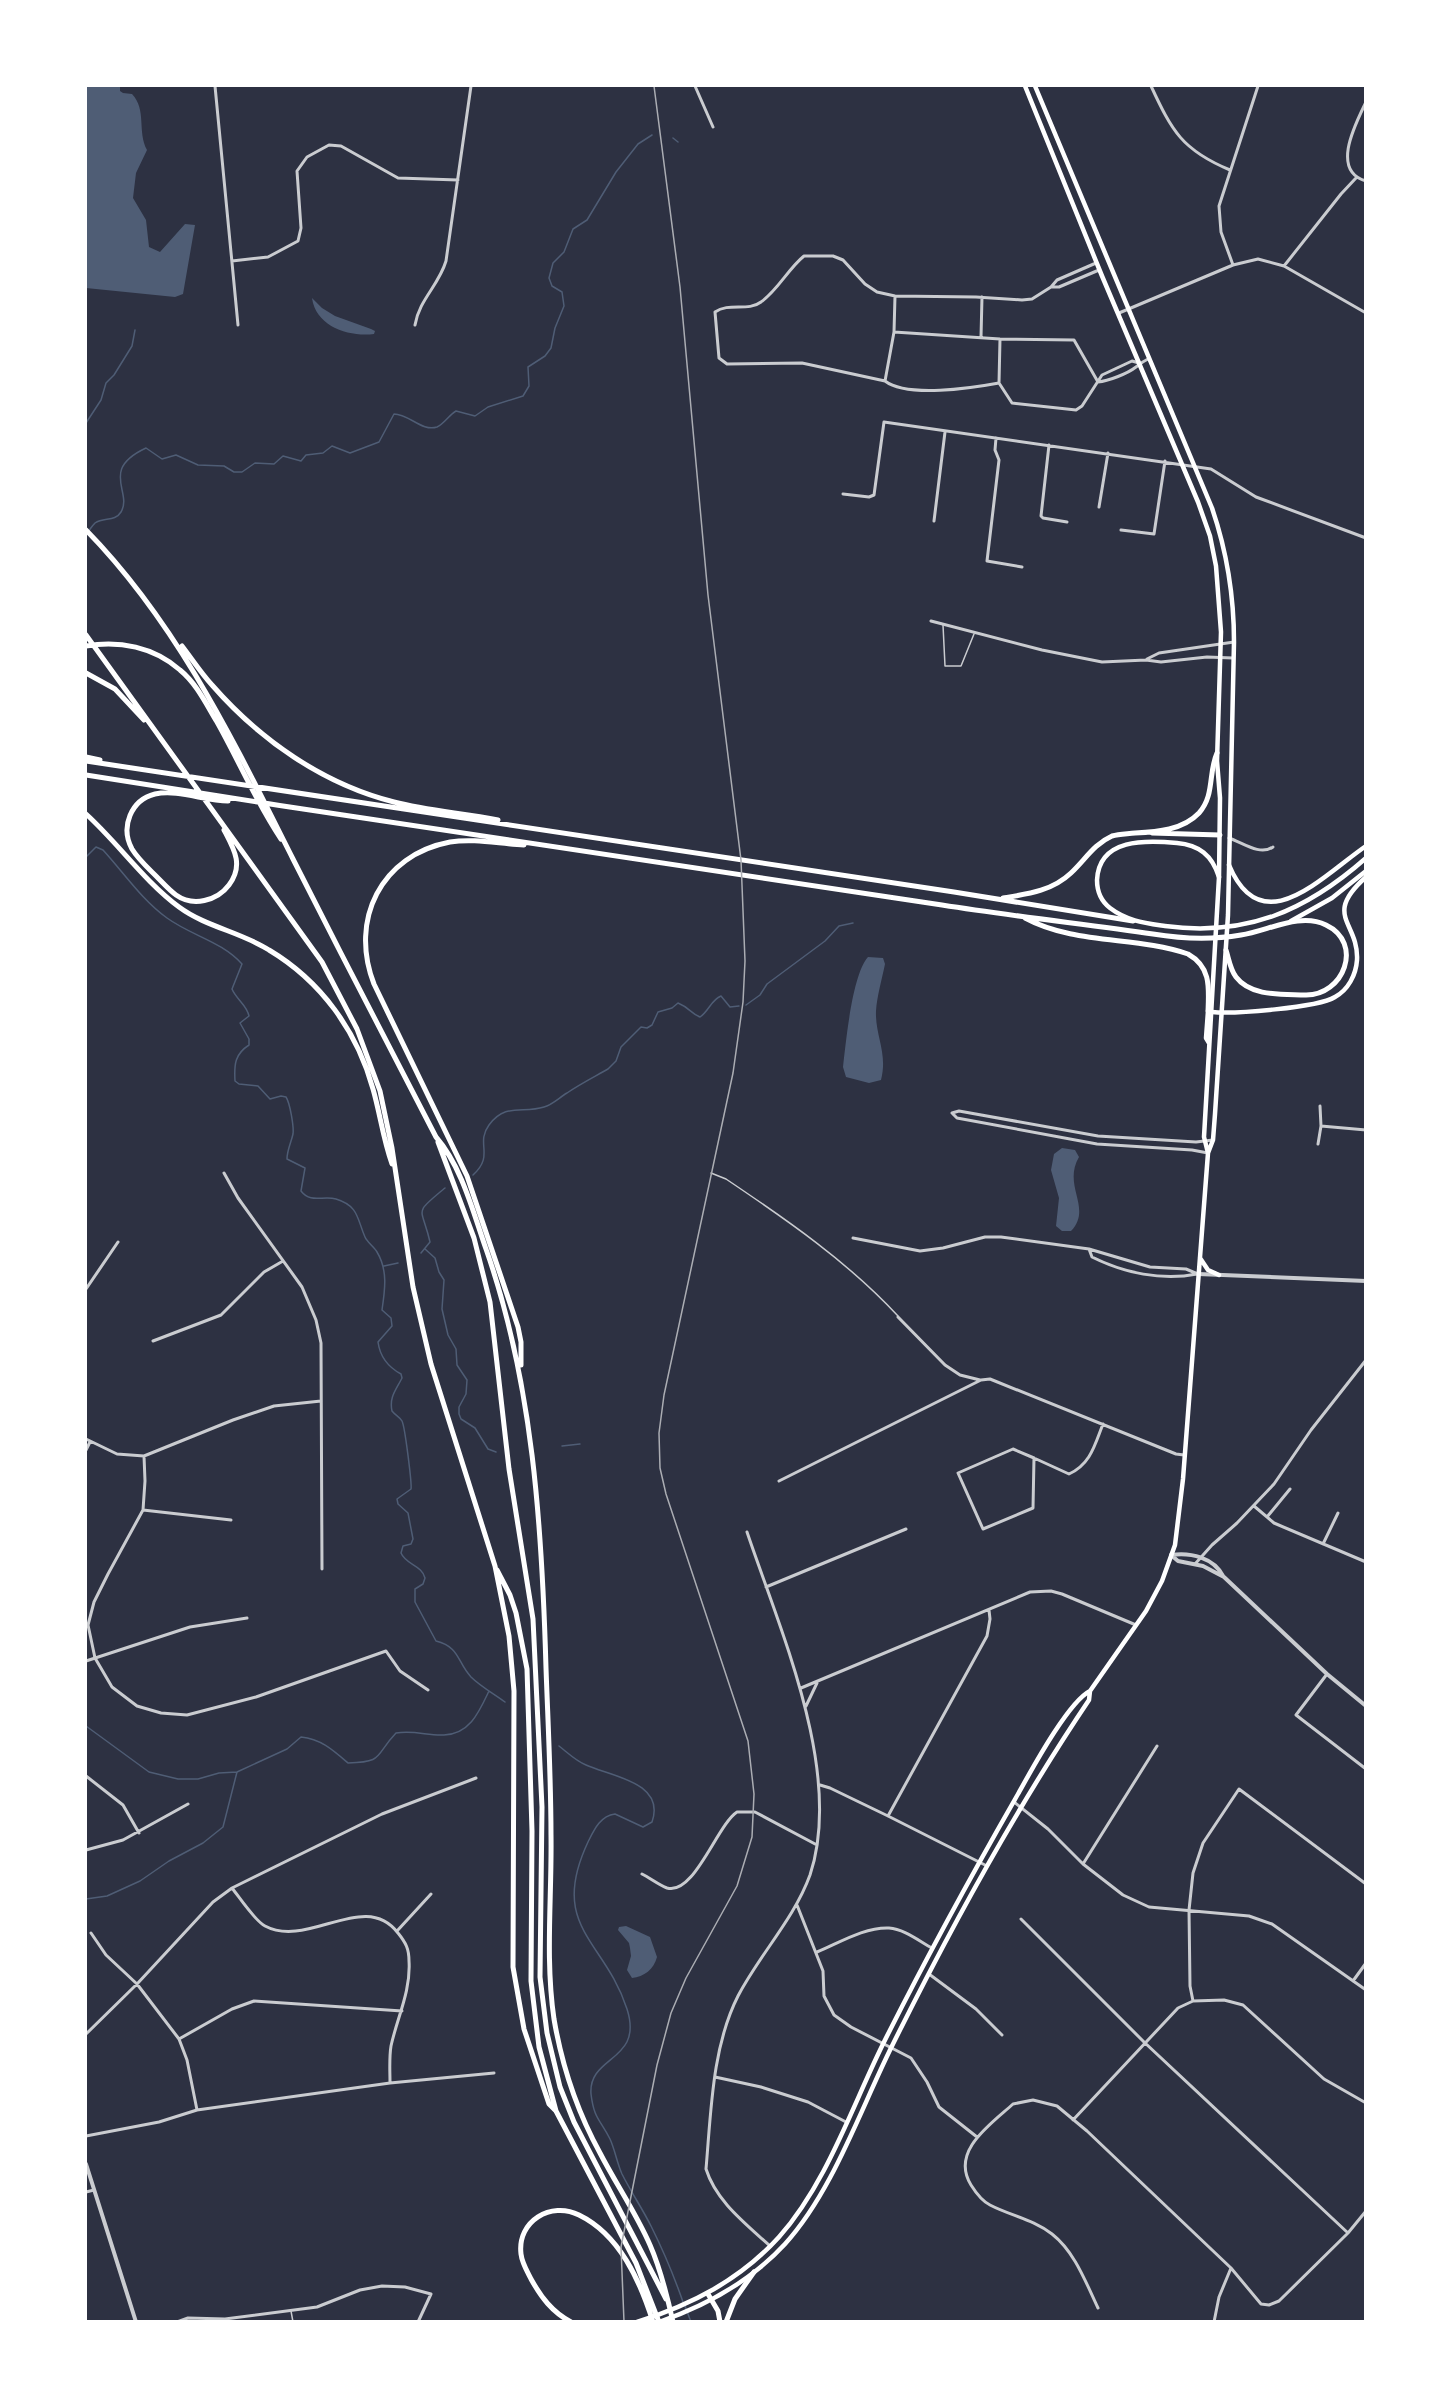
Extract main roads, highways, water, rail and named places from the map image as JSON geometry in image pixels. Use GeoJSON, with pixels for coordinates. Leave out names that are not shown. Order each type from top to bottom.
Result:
{"type":"FeatureCollection","features":[{"type":"Feature","properties":{"kind":"highway"},"geometry":{"type":"LineString","coordinates":[[86,530],[160,618],[203,675],[227,701],[264,735],[317,771],[356,789],[394,802],[561,832]]}},
{"type":"Feature","properties":{"kind":"highway"},"geometry":{"type":"LineString","coordinates":[[160,618],[207,693],[274,817],[291,856],[436,1137],[471,1229],[486,1283],[498,1359],[511,1482],[534,1619],[542,1807],[540,1977],[547,2033],[558,2078],[573,2122],[669,2306]]}},
{"type":"Feature","properties":{"kind":"highway"},"geometry":{"type":"LineString","coordinates":[[86,635],[312,946],[345,1004],[364,1046],[380,1091],[397,1178],[413,1287],[431,1364],[495,1566],[509,1636],[514,1682],[513,1951],[515,1984],[524,2029],[541,2082],[549,2104],[556,2111]]}},
{"type":"Feature","properties":{"kind":"highway"},"geometry":{"type":"LineString","coordinates":[[86,646],[111,644],[135,646],[158,655],[180,670],[199,691],[266,816],[291,856]]}},
{"type":"Feature","properties":{"kind":"highway"},"geometry":{"type":"LineString","coordinates":[[86,673],[120,693],[164,743]]}},
{"type":"Feature","properties":{"kind":"highway"},"geometry":{"type":"LineString","coordinates":[[997,899],[1034,893],[1052,886],[1071,873],[1095,847],[1110,837],[1182,825],[1201,810],[1210,793],[1213,762],[1217,753]]}},
{"type":"Feature","properties":{"kind":"highway"},"geometry":{"type":"LineString","coordinates":[[86,759],[1133,921]]}},
{"type":"Feature","properties":{"kind":"highway"},"geometry":{"type":"LineString","coordinates":[[86,775],[761,878],[1193,939],[1242,935],[1289,922],[1324,924],[1334,930],[1342,941],[1346,955],[1339,980],[1327,990],[1308,995],[1253,990],[1235,975],[1226,950]]}},
{"type":"Feature","properties":{"kind":"highway"},"geometry":{"type":"LineString","coordinates":[[214,812],[236,851],[236,872],[229,886],[219,895],[203,901],[183,899],[170,890],[131,847],[127,827],[132,810],[145,798],[160,793],[215,801],[247,801]]}},
{"type":"Feature","properties":{"kind":"highway"},"geometry":{"type":"LineString","coordinates":[[86,814],[178,906],[201,921],[267,948],[302,973],[321,993],[345,1025],[361,1055],[373,1088],[387,1149],[397,1178]]}},
{"type":"Feature","properties":{"kind":"highway"},"geometry":{"type":"LineString","coordinates":[[1149,832],[1220,835]]}},
{"type":"Feature","properties":{"kind":"highway"},"geometry":{"type":"LineString","coordinates":[[521,1376],[521,1342],[518,1327],[479,1206],[452,1141],[374,984],[367,958],[365,935],[371,905],[382,885],[402,863],[422,851],[440,844],[465,841],[559,848]]}},
{"type":"Feature","properties":{"kind":"highway"},"geometry":{"type":"LineString","coordinates":[[1021,916],[1035,924],[1079,935],[1188,954],[1200,963],[1207,973],[1210,1011]]}},
{"type":"Feature","properties":{"kind":"highway"},"geometry":{"type":"LineString","coordinates":[[436,1137],[446,1148],[454,1166],[486,1251],[506,1312],[521,1376],[537,1502],[543,1579],[551,1826],[550,1967],[555,2021],[565,2069],[580,2111],[600,2154],[646,2236],[660,2271],[673,2322]]}},
{"type":"Feature","properties":{"kind":"highway"},"geometry":{"type":"LineString","coordinates":[[495,1566],[510,1595],[516,1613],[527,1669],[532,1831],[531,1990],[539,2047],[556,2111],[632,2254],[659,2322]]}},
{"type":"Feature","properties":{"kind":"highway"},"geometry":{"type":"LineString","coordinates":[[571,2322],[556,2312],[542,2297],[521,2257],[521,2242],[528,2225],[536,2217],[551,2210],[567,2210],[579,2214],[603,2232],[615,2245],[632,2270],[653,2322]]}},
{"type":"Feature","properties":{"kind":"highway"},"geometry":{"type":"LineString","coordinates":[[726,2322],[735,2299],[754,2272]]}},
{"type":"Feature","properties":{"kind":"highway"},"geometry":{"type":"LineString","coordinates":[[708,2294],[720,2322]]}},
{"type":"Feature","properties":{"kind":"main road"},"geometry":{"type":"LineString","coordinates":[[1025,86],[1096,263],[1205,519],[1219,583],[1221,644],[1217,753],[1220,835],[1216,951],[1206,1038],[1210,1046],[1205,1141],[1208,1153]]}},
{"type":"Feature","properties":{"kind":"main road"},"geometry":{"type":"LineString","coordinates":[[637,2322],[698,2299],[741,2271],[770,2246],[806,2201],[884,2043],[979,1862],[1060,1727],[1082,1695],[1090,1691],[1137,1625],[1158,1588],[1172,1555],[1179,1518],[1208,1153],[1213,1140],[1226,950],[1234,642],[1232,594],[1223,544],[1212,508],[1035,86]]}},
{"type":"Feature","properties":{"kind":"main road"},"geometry":{"type":"LineString","coordinates":[[1220,835],[1229,838]]}},
{"type":"Feature","properties":{"kind":"main road"},"geometry":{"type":"LineString","coordinates":[[1219,877],[1210,858],[1202,850],[1190,845],[1142,842],[1116,847],[1106,856],[1097,879],[1098,890],[1108,906],[1133,921],[1202,929],[1260,921],[1287,912],[1338,882],[1365,858]]}},
{"type":"Feature","properties":{"kind":"main road"},"geometry":{"type":"LineString","coordinates":[[1229,865],[1237,883],[1246,894],[1259,901],[1271,903],[1305,890],[1365,846]]}},
{"type":"Feature","properties":{"kind":"main road"},"geometry":{"type":"LineString","coordinates":[[1289,922],[1332,898],[1365,871]]}},
{"type":"Feature","properties":{"kind":"main road"},"geometry":{"type":"LineString","coordinates":[[1210,1011],[1222,1013],[1316,1004],[1332,999],[1344,991],[1352,978],[1357,960],[1355,944],[1345,922],[1345,905],[1352,891],[1365,877]]}},
{"type":"Feature","properties":{"kind":"main road"},"geometry":{"type":"LineString","coordinates":[[1200,1257],[1208,1270],[1219,1275]]}},
{"type":"Feature","properties":{"kind":"main road"},"geometry":{"type":"LineString","coordinates":[[659,2322],[711,2300],[754,2272],[785,2244],[816,2202],[891,2046],[929,1974],[1045,1765],[1089,1700],[1090,1691]]}},
{"type":"Feature","properties":{"kind":"water"},"geometry":{"type":"Polygon","coordinates":[[[86,86],[120,86],[120,91],[132,94],[137,100],[147,150],[136,173],[133,198],[146,220],[149,247],[160,252],[185,224],[195,225],[183,294],[175,297],[86,288],[86,86]]]}},
{"type":"Feature","properties":{"kind":"water"},"geometry":{"type":"Polygon","coordinates":[[[312,298],[335,316],[371,329],[375,331],[374,334],[354,334],[335,328],[320,316],[312,298]]]}},
{"type":"Feature","properties":{"kind":"water"},"geometry":{"type":"Polygon","coordinates":[[[868,957],[883,958],[885,964],[876,1011],[883,1070],[881,1080],[869,1083],[846,1077],[843,1067],[854,993],[862,966],[868,957]]]}},
{"type":"Feature","properties":{"kind":"water"},"geometry":{"type":"Polygon","coordinates":[[[1062,1148],[1075,1150],[1079,1157],[1074,1178],[1079,1214],[1071,1231],[1062,1231],[1056,1226],[1059,1198],[1051,1170],[1054,1154],[1062,1148]]]}},
{"type":"Feature","properties":{"kind":"water"},"geometry":{"type":"Polygon","coordinates":[[[626,1926],[650,1937],[657,1957],[651,1969],[632,1978],[627,1970],[631,1956],[629,1943],[618,1930],[619,1927],[626,1926]]]}},
{"type":"Feature","properties":{"kind":"waterway"},"geometry":{"type":"LineString","coordinates":[[86,534],[95,523],[119,515],[124,504],[120,481],[124,464],[146,448],[162,459],[176,455],[198,465],[224,466],[234,472],[242,472],[255,463],[274,464],[283,456],[301,461],[306,455],[323,453],[332,446],[350,453],[379,442],[394,414],[431,428],[440,426],[456,411],[475,416],[488,407],[523,396],[529,386],[528,367],[545,356],[551,348],[555,328],[564,306],[562,292],[552,286],[549,278],[553,263],[564,252],[573,229],[587,220],[616,172],[638,144],[652,135]]}},
{"type":"Feature","properties":{"kind":"waterway"},"geometry":{"type":"LineString","coordinates":[[673,138],[678,142]]}},
{"type":"Feature","properties":{"kind":"waterway"},"geometry":{"type":"LineString","coordinates":[[86,423],[101,400],[106,383],[114,375],[132,346],[135,330]]}},
{"type":"Feature","properties":{"kind":"waterway"},"geometry":{"type":"LineString","coordinates":[[86,857],[96,847],[103,850],[141,895],[158,911],[177,924],[216,944],[242,964],[232,989],[248,1012],[249,1016],[240,1023],[249,1039],[249,1045],[236,1060],[235,1081],[239,1084],[258,1086],[270,1099],[286,1097],[293,1131],[287,1159],[305,1168],[301,1191],[309,1197],[331,1198],[349,1205],[356,1214],[367,1241],[377,1252],[383,1266],[385,1288],[382,1310],[391,1318],[392,1326],[378,1342],[385,1361],[401,1374],[402,1378],[391,1406],[392,1411],[403,1425],[411,1485],[411,1489],[397,1499],[398,1504],[408,1513],[413,1539],[411,1544],[403,1546],[401,1553],[406,1560],[421,1570],[425,1578],[423,1584],[415,1589],[415,1602],[436,1641],[450,1647],[471,1677],[505,1702]]}},
{"type":"Feature","properties":{"kind":"waterway"},"geometry":{"type":"LineString","coordinates":[[746,1005],[760,995],[767,984],[825,941],[839,926],[853,923]]}},
{"type":"Feature","properties":{"kind":"waterway"},"geometry":{"type":"LineString","coordinates":[[473,1175],[483,1161],[485,1132],[495,1118],[508,1111],[547,1106],[608,1069],[616,1061],[621,1047],[641,1027],[647,1028],[652,1025],[658,1012],[672,1008],[678,1003],[700,1017],[721,996],[730,1007],[739,1006]]}},
{"type":"Feature","properties":{"kind":"waterway"},"geometry":{"type":"LineString","coordinates":[[421,1253],[430,1242],[422,1212],[424,1207],[445,1188]]}},
{"type":"Feature","properties":{"kind":"waterway"},"geometry":{"type":"LineString","coordinates":[[425,1249],[435,1258],[444,1280],[442,1309],[448,1335],[456,1349],[457,1365],[467,1380],[466,1394],[459,1407],[459,1414],[461,1419],[475,1428],[488,1449],[496,1452]]}},
{"type":"Feature","properties":{"kind":"waterway"},"geometry":{"type":"LineString","coordinates":[[384,1266],[398,1263]]}},
{"type":"Feature","properties":{"kind":"waterway"},"geometry":{"type":"LineString","coordinates":[[562,1446],[580,1444]]}},
{"type":"Feature","properties":{"kind":"waterway"},"geometry":{"type":"LineString","coordinates":[[86,1726],[149,1772],[178,1779],[198,1779],[219,1773],[237,1772],[287,1749],[301,1737],[321,1743],[348,1763],[368,1761],[378,1756],[396,1733],[444,1735],[461,1731],[472,1720],[489,1691]]}},
{"type":"Feature","properties":{"kind":"waterway"},"geometry":{"type":"LineString","coordinates":[[559,1746],[582,1763],[621,1777],[644,1789],[651,1798],[654,1809],[652,1822],[643,1827],[615,1814],[601,1821],[588,1842],[577,1871],[574,1894],[577,1914],[584,1932],[617,1985],[627,2009],[630,2026],[628,2039],[622,2049],[592,2081],[591,2094],[594,2109],[610,2139],[622,2174],[660,2244],[683,2302]]}},
{"type":"Feature","properties":{"kind":"waterway"},"geometry":{"type":"LineString","coordinates":[[86,1899],[107,1896],[140,1881],[169,1861],[203,1843],[223,1827],[237,1772]]}},
{"type":"Feature","properties":{"kind":"waterway"},"geometry":{"type":"LineString","coordinates":[[685,2306],[691,2322]]}},
{"type":"Feature","properties":{"kind":"railway"},"geometry":{"type":"LineString","coordinates":[[624,2322],[621,2247],[657,2065],[671,2013],[686,1978],[737,1886],[752,1837],[754,1794],[748,1741],[666,1494],[660,1468],[659,1433],[664,1395],[733,1073],[743,1002],[745,961],[741,860],[708,595],[680,287],[654,86]]}}]}
